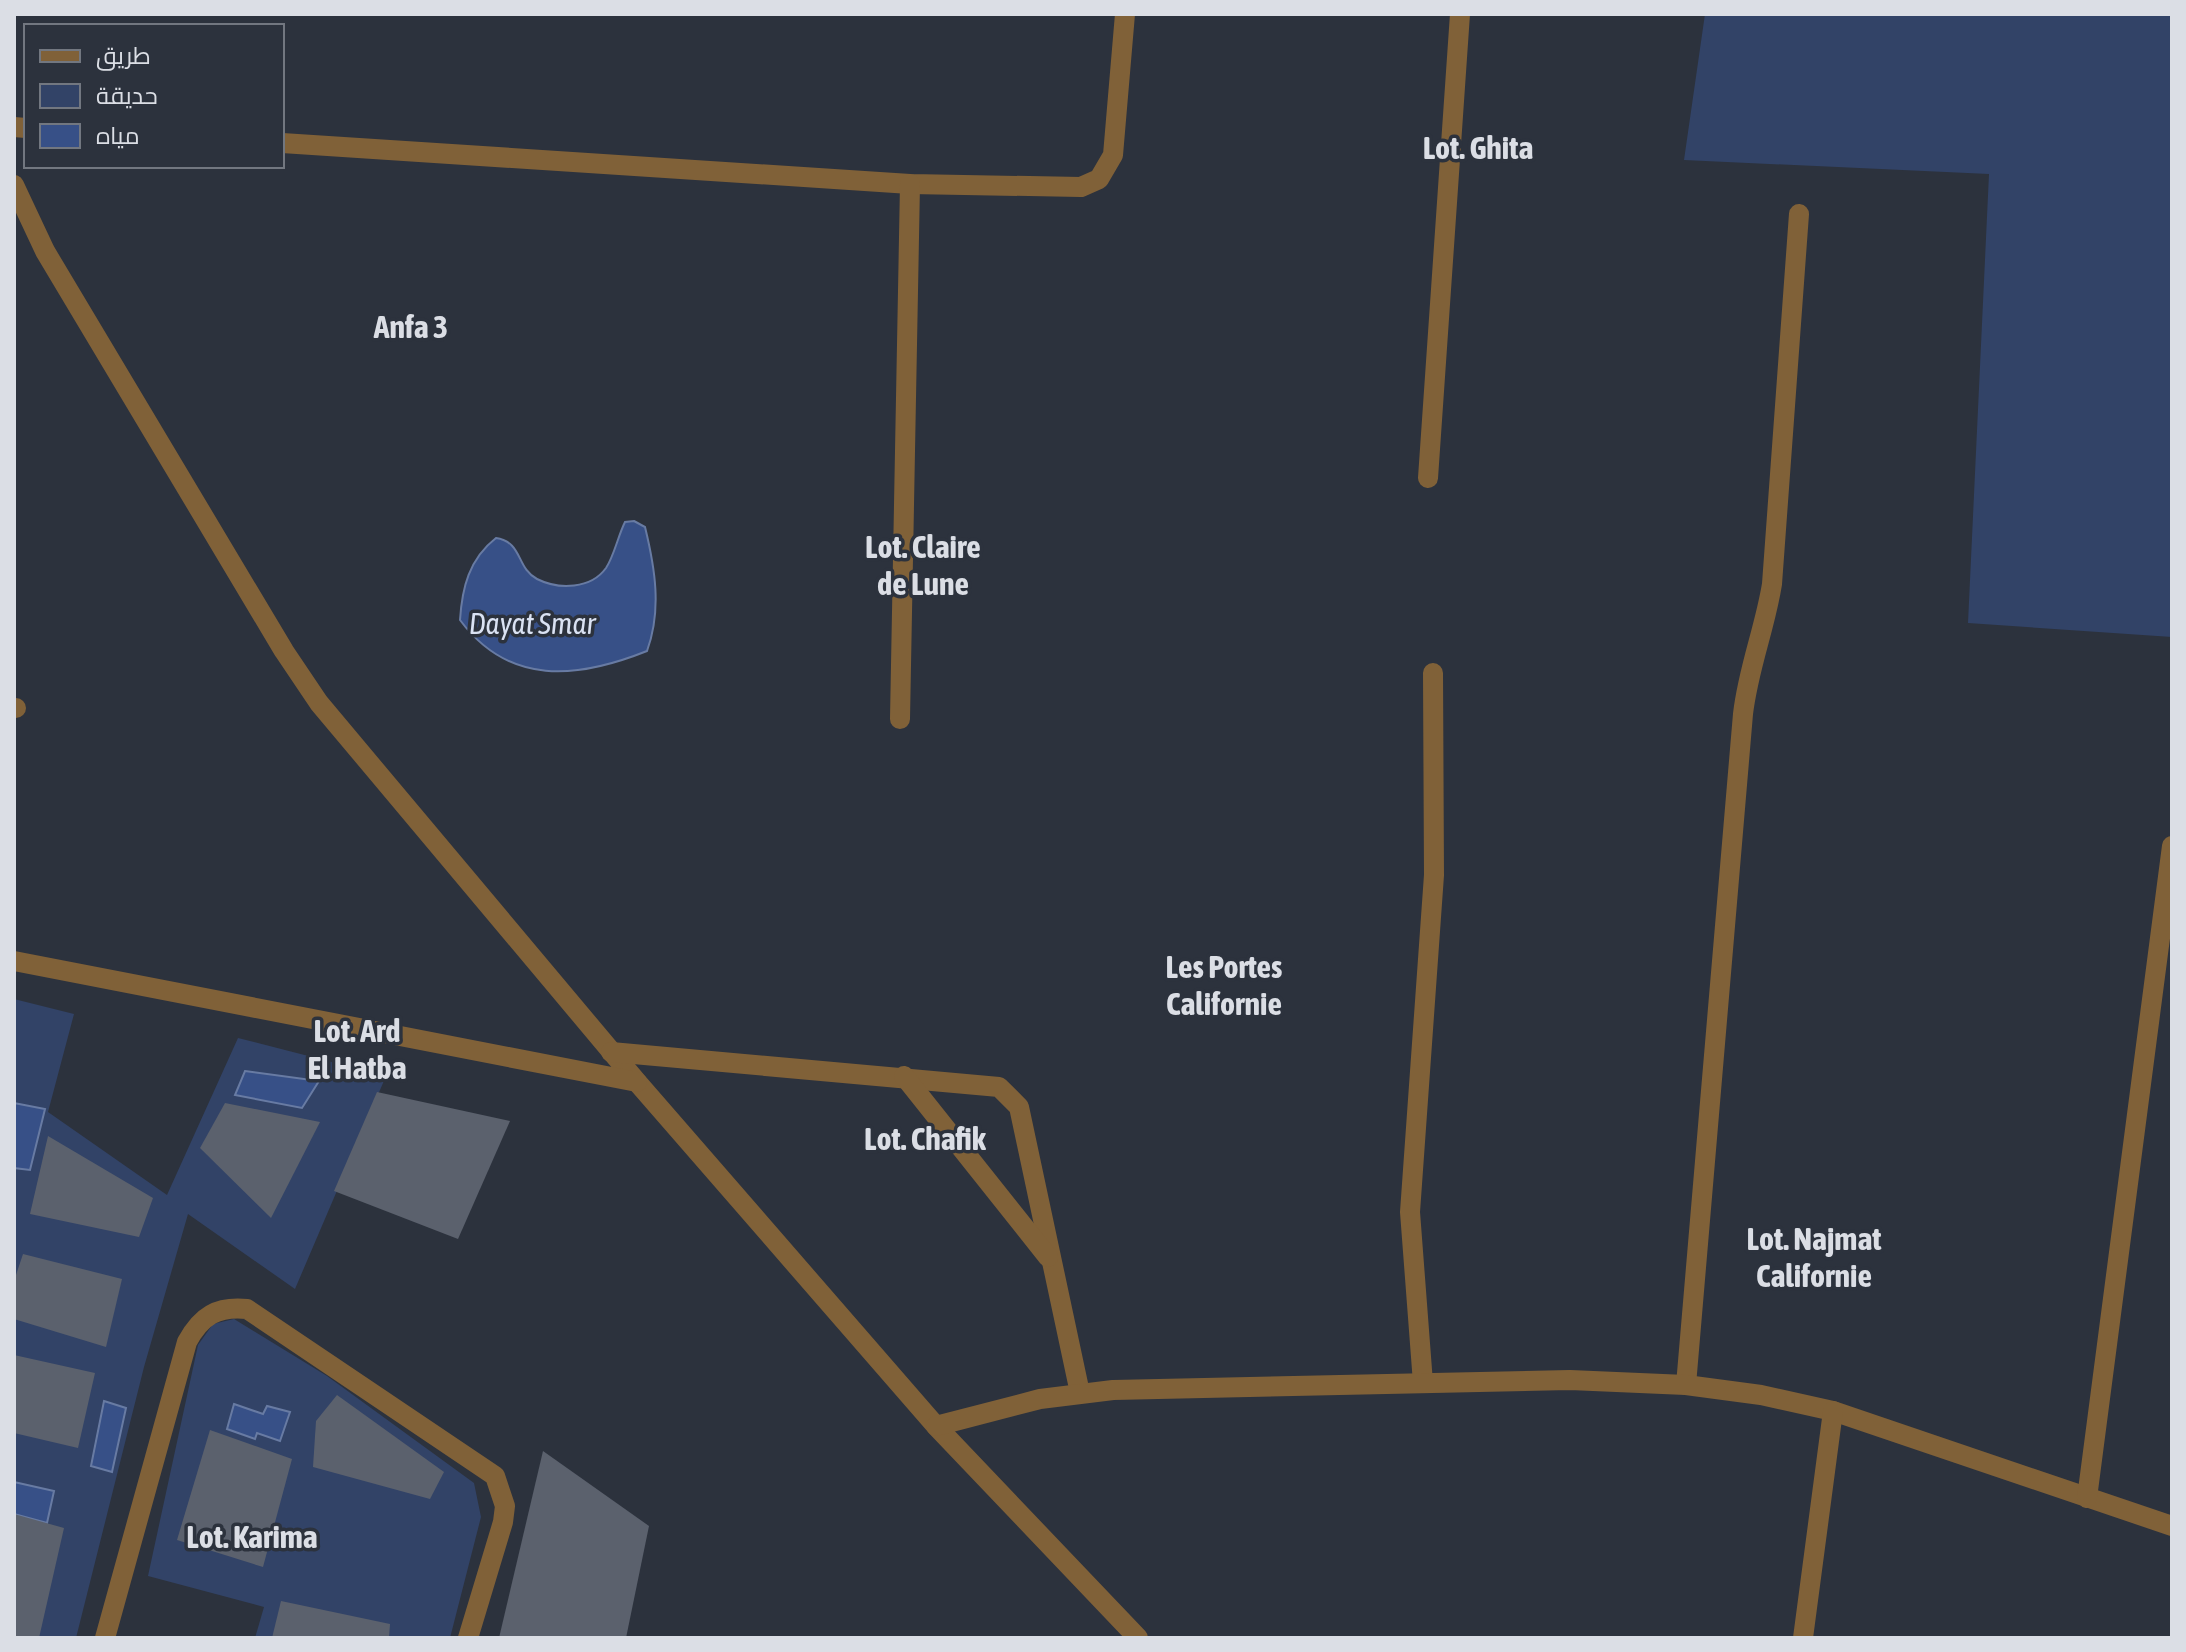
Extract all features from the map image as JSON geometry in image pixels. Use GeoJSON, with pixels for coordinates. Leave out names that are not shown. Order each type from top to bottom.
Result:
{"type":"FeatureCollection","features":[{"type":"Feature","properties":{"kind":"street"},"geometry":{"type":"LineString","coordinates":[[284,143],[910,184],[1081,187],[1099,179],[1113,155],[1125,14]]}},
{"type":"Feature","properties":{"kind":"street"},"geometry":{"type":"LineString","coordinates":[[1428,478],[1460,14]]}},
{"type":"Feature","properties":{"kind":"street"},"geometry":{"type":"LineString","coordinates":[[900,719],[910,184]]}},
{"type":"Feature","properties":{"kind":"street"},"geometry":{"type":"LineString","coordinates":[[14,185],[45,251],[310,690],[611,1052],[936,1426],[1138,1638]]}},
{"type":"Feature","properties":{"kind":"street"},"geometry":{"type":"LineString","coordinates":[[1686,1385],[1746,685],[1768,613],[1772,584],[1799,214]]}},
{"type":"Feature","properties":{"kind":"street"},"geometry":{"type":"LineString","coordinates":[[1423,1383],[1410,1212],[1434,875],[1433,673]]}},
{"type":"Feature","properties":{"kind":"street"},"geometry":{"type":"LineString","coordinates":[[2087,1498],[2172,846]]}},
{"type":"Feature","properties":{"kind":"street"},"geometry":{"type":"LineString","coordinates":[[14,961],[637,1082]]}},
{"type":"Feature","properties":{"kind":"street"},"geometry":{"type":"LineString","coordinates":[[611,1052],[982,1082],[999,1087],[1012,1096],[1019,1107],[1080,1393]]}},
{"type":"Feature","properties":{"kind":"street"},"geometry":{"type":"LineString","coordinates":[[904,1076],[1052,1261]]}},
{"type":"Feature","properties":{"kind":"street"},"geometry":{"type":"LineString","coordinates":[[105,1638],[187,1342],[197,1324],[212,1312],[228,1307],[247,1309],[495,1476],[505,1506],[503,1522],[468,1638]]}},
{"type":"Feature","properties":{"kind":"street"},"geometry":{"type":"LineString","coordinates":[[936,1426],[1040,1399],[1150,1388],[1570,1380],[1686,1385],[1761,1395],[1833,1411],[2172,1526]]}},
{"type":"Feature","properties":{"kind":"street"},"geometry":{"type":"LineString","coordinates":[[1803,1638],[1833,1411]]}},
{"type":"Feature","properties":{"kind":"green space"},"geometry":{"type":"Polygon","coordinates":[[[1705,14],[2172,14],[2172,637],[1968,623],[1989,174],[1684,160],[1705,14]]]}},
{"type":"Feature","properties":{"kind":"green space"},"geometry":{"type":"Polygon","coordinates":[[[14,999],[74,1014],[48,1112],[167,1195],[238,1038],[386,1076],[295,1289],[188,1214],[144,1367],[76,1638],[14,1638],[14,999]]]}},
{"type":"Feature","properties":{"kind":"green space"},"geometry":{"type":"Polygon","coordinates":[[[234,1319],[327,1376],[474,1483],[481,1517],[450,1638],[255,1638],[264,1607],[148,1576],[198,1345],[213,1324],[234,1319]]]}},
{"type":"Feature","properties":{"kind":"water","name":"Dayat Smar"},"geometry":{"type":"Polygon","coordinates":[[[634,521],[645,527],[654,573],[656,605],[647,651],[595,667],[546,671],[500,657],[479,641],[460,620],[473,565],[496,538],[511,545],[526,569],[537,579],[555,585],[574,586],[600,575],[609,563],[625,522],[634,521]]]}},
{"type":"Feature","properties":{"kind":"water"},"geometry":{"type":"Polygon","coordinates":[[[245,1071],[319,1081],[302,1108],[235,1095],[245,1071]]]}},
{"type":"Feature","properties":{"kind":"water"},"geometry":{"type":"Polygon","coordinates":[[[14,1103],[45,1109],[30,1170],[14,1168],[14,1103]]]}},
{"type":"Feature","properties":{"kind":"water"},"geometry":{"type":"Polygon","coordinates":[[[104,1401],[126,1408],[112,1472],[91,1466],[104,1401]]]}},
{"type":"Feature","properties":{"kind":"water"},"geometry":{"type":"Polygon","coordinates":[[[234,1404],[263,1414],[267,1406],[290,1412],[280,1441],[257,1433],[255,1439],[227,1429],[234,1404]]]}},
{"type":"Feature","properties":{"kind":"water"},"geometry":{"type":"Polygon","coordinates":[[[14,1482],[54,1491],[47,1523],[14,1514],[14,1482]]]}},
{"type":"Feature","properties":{"kind":"building"},"geometry":{"type":"Polygon","coordinates":[[[377,1092],[510,1121],[458,1239],[334,1191],[377,1092]]]}},
{"type":"Feature","properties":{"kind":"building"},"geometry":{"type":"Polygon","coordinates":[[[225,1103],[320,1122],[271,1218],[200,1148],[225,1103]]]}},
{"type":"Feature","properties":{"kind":"building"},"geometry":{"type":"Polygon","coordinates":[[[48,1136],[153,1198],[139,1237],[30,1214],[48,1136]]]}},
{"type":"Feature","properties":{"kind":"building"},"geometry":{"type":"Polygon","coordinates":[[[23,1254],[122,1279],[106,1347],[14,1319],[14,1281],[23,1254]]]}},
{"type":"Feature","properties":{"kind":"building"},"geometry":{"type":"Polygon","coordinates":[[[14,1355],[95,1373],[78,1448],[14,1433],[14,1355]]]}},
{"type":"Feature","properties":{"kind":"building"},"geometry":{"type":"Polygon","coordinates":[[[337,1395],[444,1472],[430,1499],[313,1467],[316,1421],[337,1395]]]}},
{"type":"Feature","properties":{"kind":"building"},"geometry":{"type":"Polygon","coordinates":[[[210,1430],[292,1459],[263,1567],[177,1540],[210,1430]]]}},
{"type":"Feature","properties":{"kind":"building"},"geometry":{"type":"Polygon","coordinates":[[[543,1451],[649,1526],[626,1638],[499,1638],[543,1451]]]}},
{"type":"Feature","properties":{"kind":"building"},"geometry":{"type":"Polygon","coordinates":[[[14,1514],[64,1528],[39,1638],[14,1638],[14,1514]]]}},
{"type":"Feature","properties":{"kind":"building"},"geometry":{"type":"Polygon","coordinates":[[[281,1601],[390,1624],[389,1638],[272,1638],[281,1601]]]}},
{"type":"Feature","properties":{"kind":"district","name":"Lot. Ghita"},"geometry":{"type":"Point","coordinates":[1478,147]}},
{"type":"Feature","properties":{"kind":"district","name":"Anfa 3"},"geometry":{"type":"Point","coordinates":[411,326]}},
{"type":"Feature","properties":{"kind":"district","name":"Lot. Claire de Lune"},"geometry":{"type":"Point","coordinates":[923,564]}},
{"type":"Feature","properties":{"kind":"district","name":"Les Portes Californie"},"geometry":{"type":"Point","coordinates":[1224,984]}},
{"type":"Feature","properties":{"kind":"district","name":"Lot. Ard El Hatba"},"geometry":{"type":"Point","coordinates":[357,1048]}},
{"type":"Feature","properties":{"kind":"district","name":"Lot. Chafik"},"geometry":{"type":"Point","coordinates":[925,1138]}},
{"type":"Feature","properties":{"kind":"district","name":"Lot. Najmat Californie"},"geometry":{"type":"Point","coordinates":[1814,1256]}},
{"type":"Feature","properties":{"kind":"district","name":"Lot. Karima"},"geometry":{"type":"Point","coordinates":[252,1536]}}]}
